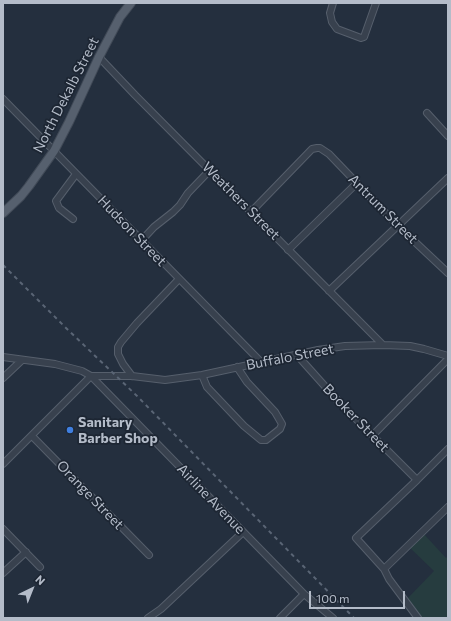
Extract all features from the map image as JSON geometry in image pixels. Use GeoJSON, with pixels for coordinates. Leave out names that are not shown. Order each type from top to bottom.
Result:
{"type":"FeatureCollection","features":[{"type":"Feature","properties":{"kind":"main road","name":"North Dekalb Street"},"geometry":{"type":"LineString","coordinates":[[3,213],[29,186],[54,151],[99,57],[120,17],[130,3]]}},
{"type":"Feature","properties":{"kind":"street"},"geometry":{"type":"LineString","coordinates":[[333,3],[330,13],[332,22],[337,29],[361,38],[364,36],[376,3]]}},
{"type":"Feature","properties":{"kind":"street","name":"Weathers Street"},"geometry":{"type":"LineString","coordinates":[[99,57],[383,345]]}},
{"type":"Feature","properties":{"kind":"street","name":"Hudson Street"},"geometry":{"type":"LineString","coordinates":[[3,99],[261,362]]}},
{"type":"Feature","properties":{"kind":"street"},"geometry":{"type":"LineString","coordinates":[[427,113],[448,136]]}},
{"type":"Feature","properties":{"kind":"street","name":"Antrum Street"},"geometry":{"type":"LineString","coordinates":[[251,212],[312,149],[317,148],[329,154],[398,226],[448,273]]}},
{"type":"Feature","properties":{"kind":"street"},"geometry":{"type":"LineString","coordinates":[[141,241],[154,227],[174,212],[188,193],[210,170]]}},
{"type":"Feature","properties":{"kind":"street"},"geometry":{"type":"LineString","coordinates":[[73,219],[59,208],[56,201],[76,174]]}},
{"type":"Feature","properties":{"kind":"street"},"geometry":{"type":"LineString","coordinates":[[329,291],[448,178]]}},
{"type":"Feature","properties":{"kind":"street"},"geometry":{"type":"LineString","coordinates":[[288,250],[357,183]]}},
{"type":"Feature","properties":{"kind":"street"},"geometry":{"type":"LineString","coordinates":[[132,376],[118,354],[118,347],[137,323],[179,279]]}},
{"type":"Feature","properties":{"kind":"street","name":"Buffalo Street"},"geometry":{"type":"LineString","coordinates":[[91,376],[132,376],[165,380],[202,375],[318,350],[345,346],[383,345],[424,349],[448,356]]}},
{"type":"Feature","properties":{"kind":"street","name":"Booker Street"},"geometry":{"type":"LineString","coordinates":[[297,355],[334,397],[417,480]]}},
{"type":"Feature","properties":{"kind":"street"},"geometry":{"type":"LineString","coordinates":[[3,357],[55,364],[82,371],[91,376],[3,464]]}},
{"type":"Feature","properties":{"kind":"street"},"geometry":{"type":"LineString","coordinates":[[373,435],[448,359]]}},
{"type":"Feature","properties":{"kind":"street"},"geometry":{"type":"LineString","coordinates":[[3,378],[22,360]]}},
{"type":"Feature","properties":{"kind":"street"},"geometry":{"type":"LineString","coordinates":[[202,375],[207,387],[244,426],[261,440],[266,440],[280,429],[282,424],[275,412],[246,382],[237,367]]}},
{"type":"Feature","properties":{"kind":"street","name":"Airline Avenue"},"geometry":{"type":"LineString","coordinates":[[91,376],[304,594],[333,618]]}},
{"type":"Feature","properties":{"kind":"street","name":"Orange Street"},"geometry":{"type":"LineString","coordinates":[[32,436],[148,555]]}},
{"type":"Feature","properties":{"kind":"street"},"geometry":{"type":"LineString","coordinates":[[418,618],[389,579],[384,569],[356,538],[448,449]]}},
{"type":"Feature","properties":{"kind":"street"},"geometry":{"type":"LineString","coordinates":[[384,569],[448,507]]}},
{"type":"Feature","properties":{"kind":"street"},"geometry":{"type":"LineString","coordinates":[[3,529],[40,567]]}},
{"type":"Feature","properties":{"kind":"street"},"geometry":{"type":"LineString","coordinates":[[148,618],[161,609],[243,532]]}},
{"type":"Feature","properties":{"kind":"street"},"geometry":{"type":"LineString","coordinates":[[3,573],[26,552]]}},
{"type":"Feature","properties":{"kind":"street"},"geometry":{"type":"LineString","coordinates":[[282,616],[304,594]]}},
{"type":"Feature","properties":{"kind":"green space"},"geometry":{"type":"Polygon","coordinates":[[[422,532],[446,558],[448,556],[448,618],[418,618],[406,600],[434,571],[408,546],[422,532]]]}},
{"type":"Feature","properties":{"kind":"railway"},"geometry":{"type":"LineString","coordinates":[[3,265],[137,396],[354,618]]}},
{"type":"Feature","properties":{"kind":"place","name":"Sanitary Barber Shop"},"geometry":{"type":"Point","coordinates":[70,430]}}]}
